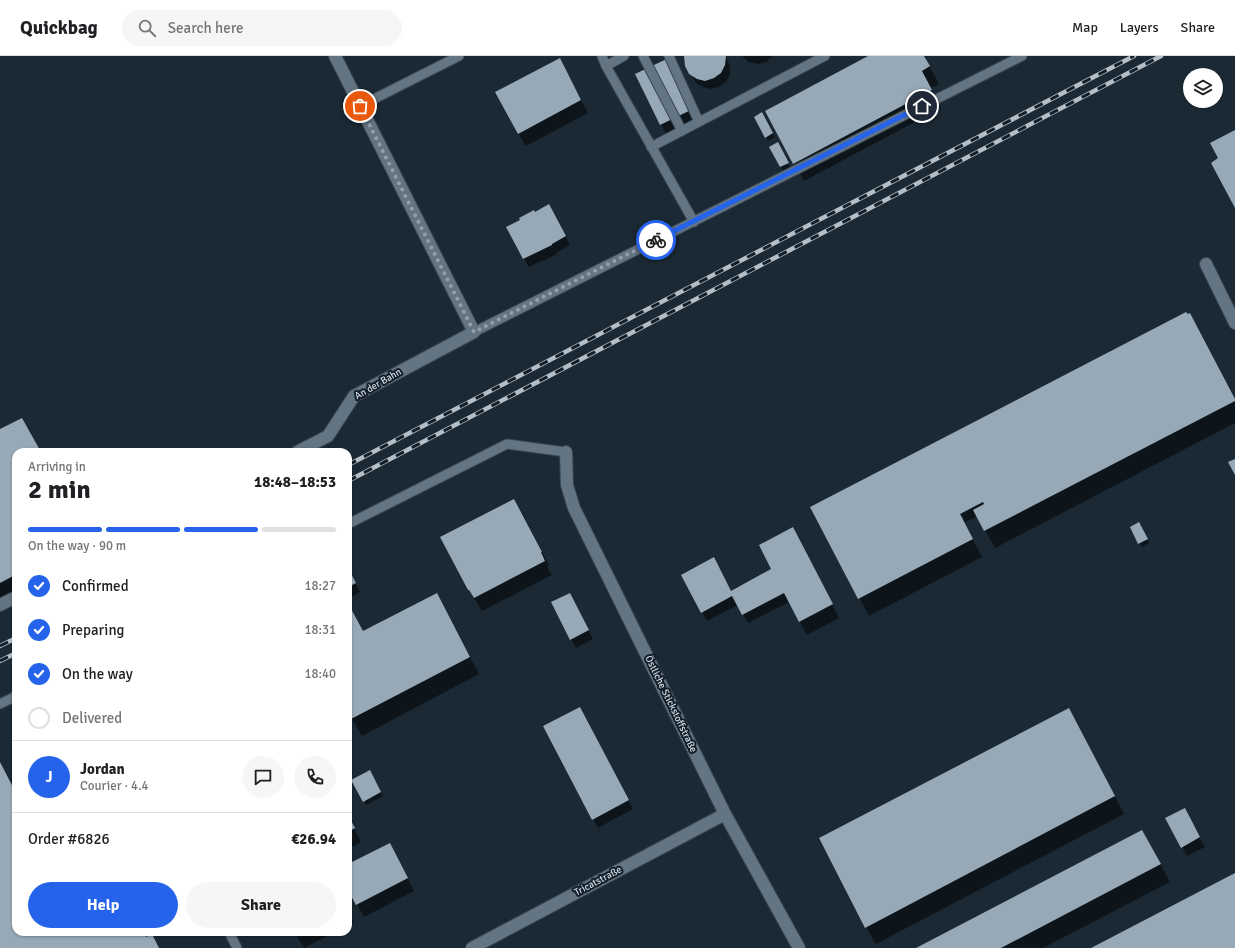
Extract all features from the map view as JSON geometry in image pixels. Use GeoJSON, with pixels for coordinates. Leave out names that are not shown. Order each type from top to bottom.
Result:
{"type":"FeatureCollection","features":[{"type":"Feature","properties":{"kind":"street"},"geometry":{"type":"LineString","coordinates":[[335,56],[474,332]]}},
{"type":"Feature","properties":{"kind":"street"},"geometry":{"type":"LineString","coordinates":[[1206,264],[1235,322]]}},
{"type":"Feature","properties":{"kind":"street","name":"An der Bahn"},"geometry":{"type":"LineString","coordinates":[[305,448],[328,436],[354,396],[474,332]]}},
{"type":"Feature","properties":{"kind":"street","name":"Östliche Stickstoffstraße"},"geometry":{"type":"LineString","coordinates":[[566,452],[567,484],[574,508],[724,814],[799,948]]}},
{"type":"Feature","properties":{"kind":"street"},"geometry":{"type":"LineString","coordinates":[[0,606],[12,599]]}},
{"type":"Feature","properties":{"kind":"street","name":"Tricatstraße"},"geometry":{"type":"LineString","coordinates":[[472,948],[724,814]]}},
{"type":"Feature","properties":{"kind":"lane"},"geometry":{"type":"LineString","coordinates":[[360,106],[459,56]]}},
{"type":"Feature","properties":{"kind":"lane"},"geometry":{"type":"LineString","coordinates":[[602,56],[606,66],[694,222]]}},
{"type":"Feature","properties":{"kind":"lane"},"geometry":{"type":"LineString","coordinates":[[606,66],[624,56]]}},
{"type":"Feature","properties":{"kind":"lane"},"geometry":{"type":"LineString","coordinates":[[643,56],[682,131]]}},
{"type":"Feature","properties":{"kind":"lane"},"geometry":{"type":"LineString","coordinates":[[670,56],[699,122]]}},
{"type":"Feature","properties":{"kind":"lane"},"geometry":{"type":"LineString","coordinates":[[651,147],[825,56]]}},
{"type":"Feature","properties":{"kind":"lane"},"geometry":{"type":"LineString","coordinates":[[474,332],[1022,56]]}},
{"type":"Feature","properties":{"kind":"lane"},"geometry":{"type":"LineString","coordinates":[[352,522],[507,444],[566,452]]}},
{"type":"Feature","properties":{"kind":"lane"},"geometry":{"type":"LineString","coordinates":[[0,704],[12,698]]}},
{"type":"Feature","properties":{"kind":"lane"},"geometry":{"type":"LineString","coordinates":[[231,936],[237,948]]}},
{"type":"Feature","properties":{"kind":"building"},"geometry":{"type":"Polygon","coordinates":[[[673,56],[697,107],[660,125],[635,74],[673,56]]]}},
{"type":"Feature","properties":{"kind":"building"},"geometry":{"type":"Polygon","coordinates":[[[684,56],[726,56],[725,65],[721,73],[714,78],[705,81],[697,79],[689,74],[685,66],[684,56]]]}},
{"type":"Feature","properties":{"kind":"building"},"geometry":{"type":"Polygon","coordinates":[[[868,56],[924,56],[930,66],[922,71],[932,90],[793,164],[765,111],[868,56]]]}},
{"type":"Feature","properties":{"kind":"building"},"geometry":{"type":"Polygon","coordinates":[[[560,58],[581,100],[518,134],[495,92],[560,58]]]}},
{"type":"Feature","properties":{"kind":"building"},"geometry":{"type":"Polygon","coordinates":[[[762,112],[773,133],[765,138],[754,117],[762,112]]]}},
{"type":"Feature","properties":{"kind":"building"},"geometry":{"type":"Polygon","coordinates":[[[1235,130],[1235,208],[1211,163],[1218,158],[1210,143],[1235,130]]]}},
{"type":"Feature","properties":{"kind":"building"},"geometry":{"type":"Polygon","coordinates":[[[778,142],[789,163],[780,167],[769,147],[778,142]]]}},
{"type":"Feature","properties":{"kind":"building"},"geometry":{"type":"Polygon","coordinates":[[[549,204],[566,236],[552,245],[523,259],[506,227],[520,220],[519,218],[534,210],[535,212],[549,204]]]}},
{"type":"Feature","properties":{"kind":"building"},"geometry":{"type":"Polygon","coordinates":[[[1186,312],[1188,314],[1190,313],[1235,401],[984,531],[973,510],[984,504],[983,502],[960,514],[973,539],[858,599],[810,507],[1186,312]]]}},
{"type":"Feature","properties":{"kind":"building"},"geometry":{"type":"Polygon","coordinates":[[[22,418],[39,448],[12,448],[12,577],[0,583],[0,429],[22,418]]]}},
{"type":"Feature","properties":{"kind":"building"},"geometry":{"type":"Polygon","coordinates":[[[1235,459],[1235,475],[1228,462],[1235,459]]]}},
{"type":"Feature","properties":{"kind":"building"},"geometry":{"type":"Polygon","coordinates":[[[514,499],[542,552],[545,561],[474,598],[468,590],[440,537],[514,499]]]}},
{"type":"Feature","properties":{"kind":"building"},"geometry":{"type":"Polygon","coordinates":[[[1139,522],[1148,539],[1138,544],[1130,527],[1139,522]]]}},
{"type":"Feature","properties":{"kind":"building"},"geometry":{"type":"Polygon","coordinates":[[[793,527],[833,604],[799,622],[784,593],[742,615],[732,596],[701,613],[681,575],[714,557],[731,591],[771,569],[759,545],[793,527]]]}},
{"type":"Feature","properties":{"kind":"building"},"geometry":{"type":"Polygon","coordinates":[[[352,576],[356,583],[352,585],[352,576]]]}},
{"type":"Feature","properties":{"kind":"building"},"geometry":{"type":"Polygon","coordinates":[[[437,593],[470,657],[352,718],[352,611],[363,631],[437,593]]]}},
{"type":"Feature","properties":{"kind":"building"},"geometry":{"type":"Polygon","coordinates":[[[570,593],[589,630],[570,640],[551,602],[570,593]]]}},
{"type":"Feature","properties":{"kind":"building"},"geometry":{"type":"Polygon","coordinates":[[[580,707],[629,800],[592,820],[543,726],[580,707]]]}},
{"type":"Feature","properties":{"kind":"building"},"geometry":{"type":"Polygon","coordinates":[[[1069,708],[1115,796],[865,928],[819,838],[1069,708]]]}},
{"type":"Feature","properties":{"kind":"building"},"geometry":{"type":"Polygon","coordinates":[[[0,762],[12,785],[12,936],[153,936],[159,948],[0,948],[0,762]]]}},
{"type":"Feature","properties":{"kind":"building"},"geometry":{"type":"Polygon","coordinates":[[[370,770],[381,792],[363,802],[352,779],[370,770]]]}},
{"type":"Feature","properties":{"kind":"building"},"geometry":{"type":"Polygon","coordinates":[[[1185,808],[1200,837],[1181,848],[1165,818],[1185,808]]]}},
{"type":"Feature","properties":{"kind":"building"},"geometry":{"type":"Polygon","coordinates":[[[352,822],[355,828],[352,830],[352,822]]]}},
{"type":"Feature","properties":{"kind":"building"},"geometry":{"type":"Polygon","coordinates":[[[1142,830],[1161,864],[1001,948],[916,948],[1142,830]]]}},
{"type":"Feature","properties":{"kind":"building"},"geometry":{"type":"Polygon","coordinates":[[[390,843],[408,878],[356,905],[352,898],[352,862],[390,843]]]}},
{"type":"Feature","properties":{"kind":"building"},"geometry":{"type":"Polygon","coordinates":[[[1235,873],[1235,948],[1091,948],[1235,873]]]}},
{"type":"Feature","properties":{"kind":"railway"},"geometry":{"type":"LineString","coordinates":[[352,463],[1134,56]]}},
{"type":"Feature","properties":{"kind":"railway"},"geometry":{"type":"LineString","coordinates":[[352,479],[1161,56]]}},
{"type":"Feature","properties":{"kind":"railway"},"geometry":{"type":"LineString","coordinates":[[0,646],[12,640]]}},
{"type":"Feature","properties":{"kind":"railway"},"geometry":{"type":"LineString","coordinates":[[0,661],[12,655]]}},
{"type":"Feature","properties":{"kind":"way so far"},"geometry":{"type":"LineString","coordinates":[[360,106],[474,332],[656,240]]}},
{"type":"Feature","properties":{"kind":"route"},"geometry":{"type":"LineString","coordinates":[[656,240],[922,106]]}}]}
